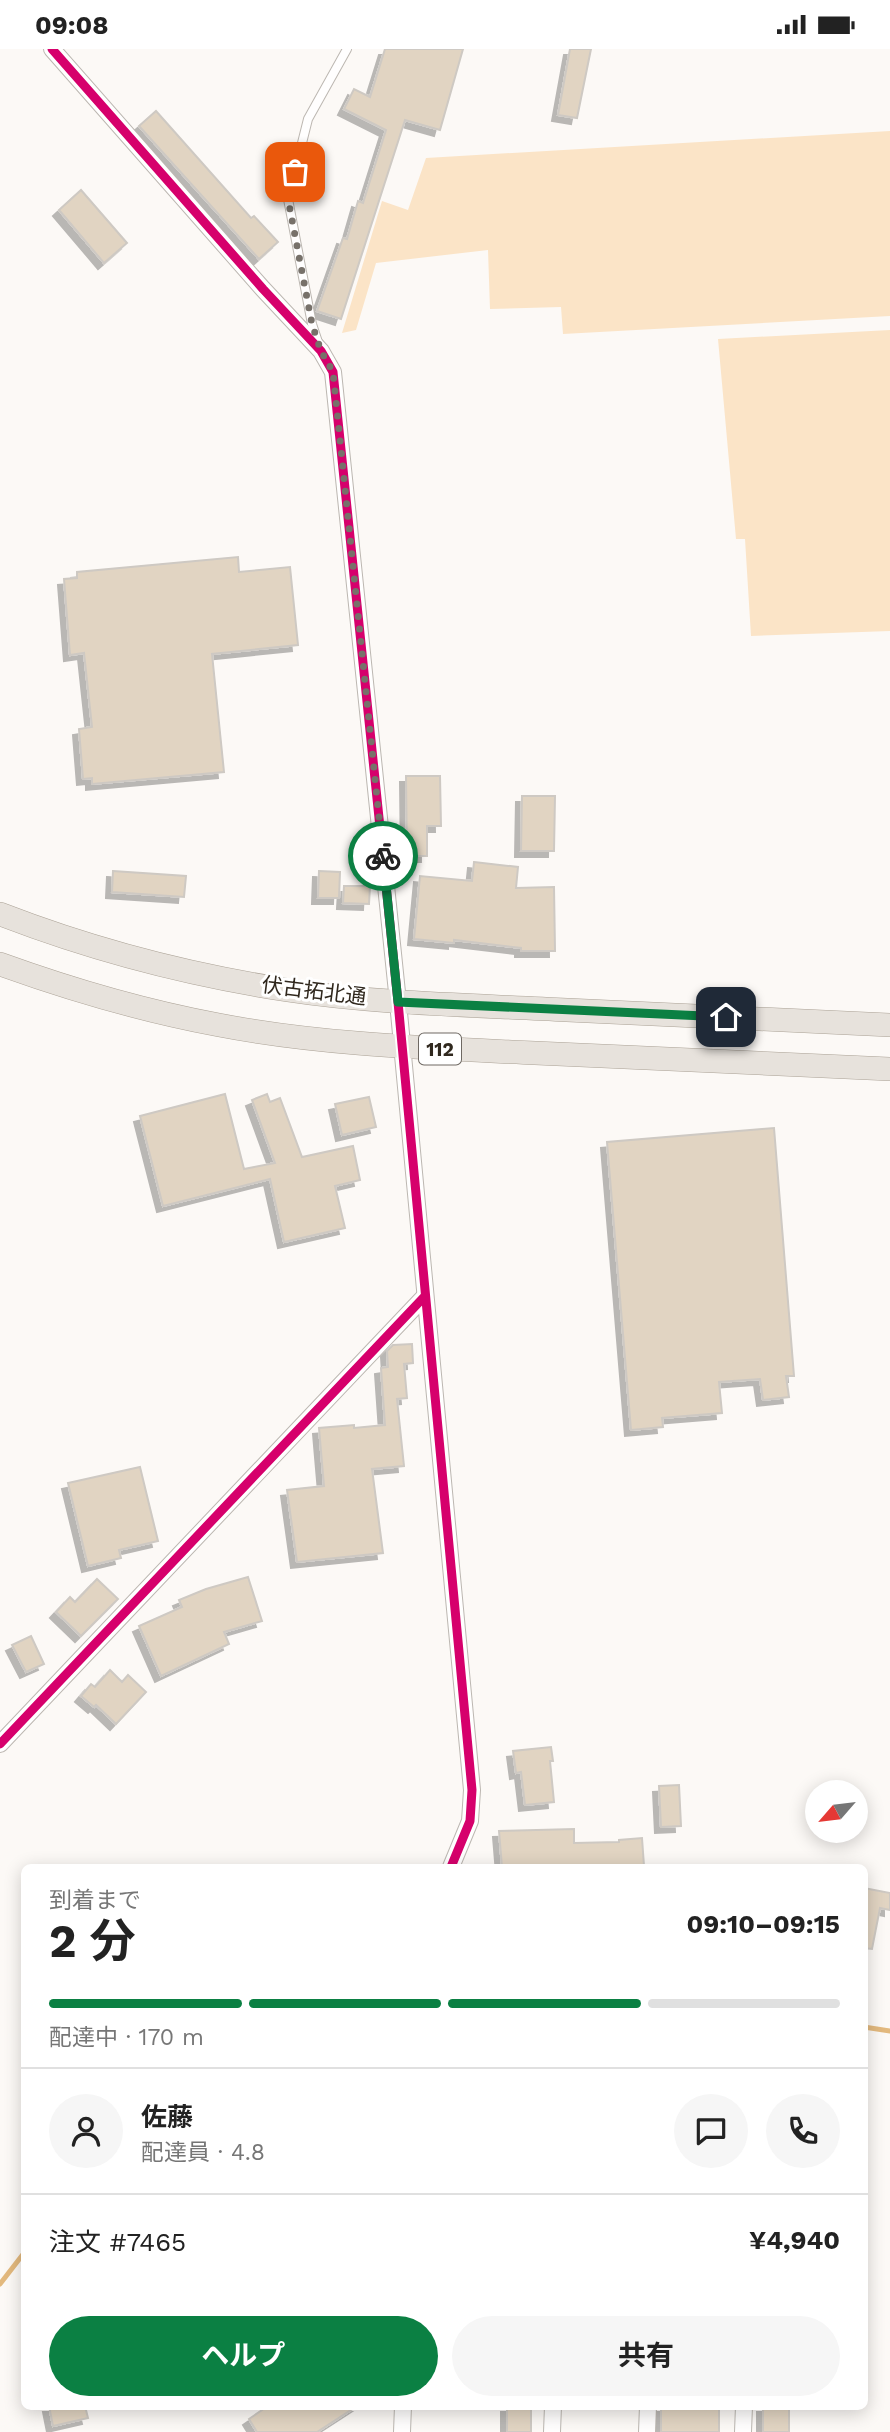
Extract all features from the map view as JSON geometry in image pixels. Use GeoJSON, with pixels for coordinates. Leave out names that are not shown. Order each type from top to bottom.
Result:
{"type":"FeatureCollection","features":[{"type":"Feature","properties":{"kind":"main road","name":"伏古拓北通"},"geometry":{"type":"LineString","coordinates":[[0,914],[121,955],[199,974],[288,990],[398,1002],[890,1025]]}},
{"type":"Feature","properties":{"kind":"main road","name":"112"},"geometry":{"type":"LineString","coordinates":[[0,964],[55,984],[141,1009],[313,1039],[401,1047],[890,1069]]}},
{"type":"Feature","properties":{"kind":"street"},"geometry":{"type":"LineString","coordinates":[[52,49],[321,351],[333,372],[398,1002],[472,1790],[470,1821],[452,1864]]}},
{"type":"Feature","properties":{"kind":"street"},"geometry":{"type":"LineString","coordinates":[[0,1744],[425,1296]]}},
{"type":"Feature","properties":{"kind":"street"},"geometry":{"type":"LineString","coordinates":[[402,2432],[403,2410]]}},
{"type":"Feature","properties":{"kind":"street"},"geometry":{"type":"LineString","coordinates":[[552,2432],[553,2410]]}},
{"type":"Feature","properties":{"kind":"street"},"geometry":{"type":"LineString","coordinates":[[647,2432],[648,2410]]}},
{"type":"Feature","properties":{"kind":"street"},"geometry":{"type":"LineString","coordinates":[[743,2432],[744,2410]]}},
{"type":"Feature","properties":{"kind":"lane"},"geometry":{"type":"LineString","coordinates":[[321,351],[312,324],[288,199],[308,119],[347,49]]}},
{"type":"Feature","properties":{"kind":"shaded area"},"geometry":{"type":"Polygon","coordinates":[[[890,131],[890,316],[563,334],[561,307],[490,309],[488,250],[376,263],[356,330],[342,333],[382,201],[408,210],[426,158],[890,131]]]}},
{"type":"Feature","properties":{"kind":"shaded area"},"geometry":{"type":"Polygon","coordinates":[[[890,330],[890,631],[751,636],[745,539],[736,539],[718,339],[890,330]]]}},
{"type":"Feature","properties":{"kind":"building"},"geometry":{"type":"Polygon","coordinates":[[[385,49],[463,49],[440,130],[405,120],[341,319],[317,311],[343,238],[347,239],[358,201],[363,203],[386,130],[344,109],[354,89],[370,97],[385,49]]]}},
{"type":"Feature","properties":{"kind":"building"},"geometry":{"type":"Polygon","coordinates":[[[570,49],[591,49],[577,118],[558,115],[570,49]]]}},
{"type":"Feature","properties":{"kind":"building"},"geometry":{"type":"Polygon","coordinates":[[[156,111],[251,218],[254,216],[278,242],[259,259],[139,126],[156,111]]]}},
{"type":"Feature","properties":{"kind":"building"},"geometry":{"type":"Polygon","coordinates":[[[81,190],[127,243],[104,263],[59,210],[81,190]]]}},
{"type":"Feature","properties":{"kind":"building"},"geometry":{"type":"Polygon","coordinates":[[[238,557],[239,572],[290,567],[298,645],[212,654],[224,772],[92,784],[92,778],[83,779],[79,729],[92,727],[84,653],[70,655],[64,579],[77,578],[77,572],[238,557]]]}},
{"type":"Feature","properties":{"kind":"building"},"geometry":{"type":"Polygon","coordinates":[[[406,776],[440,776],[441,826],[427,826],[427,856],[407,856],[406,776]]]}},
{"type":"Feature","properties":{"kind":"building"},"geometry":{"type":"Polygon","coordinates":[[[522,796],[555,796],[554,851],[521,851],[522,796]]]}},
{"type":"Feature","properties":{"kind":"building"},"geometry":{"type":"Polygon","coordinates":[[[474,862],[518,867],[516,888],[554,887],[555,951],[521,951],[521,948],[454,940],[454,943],[414,939],[420,876],[472,881],[474,862]]]}},
{"type":"Feature","properties":{"kind":"building"},"geometry":{"type":"Polygon","coordinates":[[[113,871],[186,876],[184,897],[112,892],[113,871]]]}},
{"type":"Feature","properties":{"kind":"building"},"geometry":{"type":"Polygon","coordinates":[[[319,871],[340,872],[339,898],[318,898],[319,871]]]}},
{"type":"Feature","properties":{"kind":"building"},"geometry":{"type":"Polygon","coordinates":[[[344,886],[370,886],[369,904],[343,903],[344,886]]]}},
{"type":"Feature","properties":{"kind":"building"},"geometry":{"type":"Polygon","coordinates":[[[225,1094],[244,1169],[275,1163],[252,1100],[267,1094],[270,1102],[280,1098],[302,1157],[353,1146],[360,1180],[335,1186],[345,1228],[284,1242],[270,1179],[163,1206],[140,1116],[225,1094]]]}},
{"type":"Feature","properties":{"kind":"building"},"geometry":{"type":"Polygon","coordinates":[[[369,1097],[376,1127],[342,1135],[335,1104],[369,1097]]]}},
{"type":"Feature","properties":{"kind":"building"},"geometry":{"type":"Polygon","coordinates":[[[774,1128],[794,1376],[786,1376],[789,1397],[763,1400],[760,1379],[719,1382],[722,1413],[662,1418],[663,1427],[631,1430],[607,1142],[774,1128]]]}},
{"type":"Feature","properties":{"kind":"building"},"geometry":{"type":"Polygon","coordinates":[[[412,1344],[413,1363],[404,1364],[407,1398],[397,1399],[404,1466],[372,1469],[383,1553],[297,1562],[287,1490],[324,1486],[319,1428],[385,1425],[381,1368],[388,1367],[387,1351],[393,1345],[412,1344]]]}},
{"type":"Feature","properties":{"kind":"building"},"geometry":{"type":"Polygon","coordinates":[[[140,1467],[158,1541],[119,1550],[121,1558],[88,1566],[68,1483],[140,1467]]]}},
{"type":"Feature","properties":{"kind":"building"},"geometry":{"type":"Polygon","coordinates":[[[248,1577],[262,1621],[224,1632],[229,1644],[161,1676],[139,1626],[182,1607],[179,1600],[248,1577]]]}},
{"type":"Feature","properties":{"kind":"building"},"geometry":{"type":"Polygon","coordinates":[[[97,1579],[118,1599],[81,1636],[56,1612],[70,1597],[75,1602],[97,1579]]]}},
{"type":"Feature","properties":{"kind":"building"},"geometry":{"type":"Polygon","coordinates":[[[31,1636],[44,1664],[26,1672],[12,1645],[31,1636]]]}},
{"type":"Feature","properties":{"kind":"building"},"geometry":{"type":"Polygon","coordinates":[[[110,1670],[122,1682],[128,1675],[146,1692],[116,1724],[96,1705],[94,1707],[81,1696],[91,1684],[95,1687],[110,1670]]]}},
{"type":"Feature","properties":{"kind":"building"},"geometry":{"type":"Polygon","coordinates":[[[551,1747],[554,1802],[525,1805],[521,1772],[516,1773],[513,1751],[551,1747]]]}},
{"type":"Feature","properties":{"kind":"building"},"geometry":{"type":"Polygon","coordinates":[[[679,1785],[681,1826],[661,1827],[659,1786],[679,1785]]]}},
{"type":"Feature","properties":{"kind":"building"},"geometry":{"type":"Polygon","coordinates":[[[574,1829],[574,1843],[619,1842],[642,1838],[644,1864],[502,1864],[499,1831],[574,1829]]]}},
{"type":"Feature","properties":{"kind":"building"},"geometry":{"type":"Polygon","coordinates":[[[868,1889],[890,1893],[890,1910],[880,1908],[872,1949],[868,1948],[868,1889]]]}},
{"type":"Feature","properties":{"kind":"building"},"geometry":{"type":"Polygon","coordinates":[[[50,2410],[86,2410],[88,2418],[53,2426],[50,2410]]]}},
{"type":"Feature","properties":{"kind":"building"},"geometry":{"type":"Polygon","coordinates":[[[262,2410],[351,2410],[317,2432],[257,2432],[249,2419],[262,2410]]]}},
{"type":"Feature","properties":{"kind":"building"},"geometry":{"type":"Polygon","coordinates":[[[507,2410],[531,2410],[531,2432],[507,2432],[507,2410]]]}},
{"type":"Feature","properties":{"kind":"building"},"geometry":{"type":"Polygon","coordinates":[[[661,2410],[719,2410],[719,2432],[661,2432],[661,2410]]]}},
{"type":"Feature","properties":{"kind":"building"},"geometry":{"type":"Polygon","coordinates":[[[763,2410],[789,2410],[789,2432],[763,2432],[763,2410]]]}},
{"type":"Feature","properties":{"kind":"waterway"},"geometry":{"type":"LineString","coordinates":[[868,2028],[890,2031]]}},
{"type":"Feature","properties":{"kind":"waterway"},"geometry":{"type":"LineString","coordinates":[[0,2284],[21,2257]]}},
{"type":"Feature","properties":{"kind":"cycle path"},"geometry":{"type":"LineString","coordinates":[[52,49],[321,351],[333,372],[398,1002],[472,1790],[470,1821],[452,1864]]}},
{"type":"Feature","properties":{"kind":"cycle path"},"geometry":{"type":"LineString","coordinates":[[0,1744],[425,1296]]}},
{"type":"Feature","properties":{"kind":"way so far"},"geometry":{"type":"LineString","coordinates":[[295,172],[288,199],[312,324],[321,351],[333,372],[383,856]]}},
{"type":"Feature","properties":{"kind":"route"},"geometry":{"type":"LineString","coordinates":[[383,856],[398,1002],[726,1017]]}}]}
